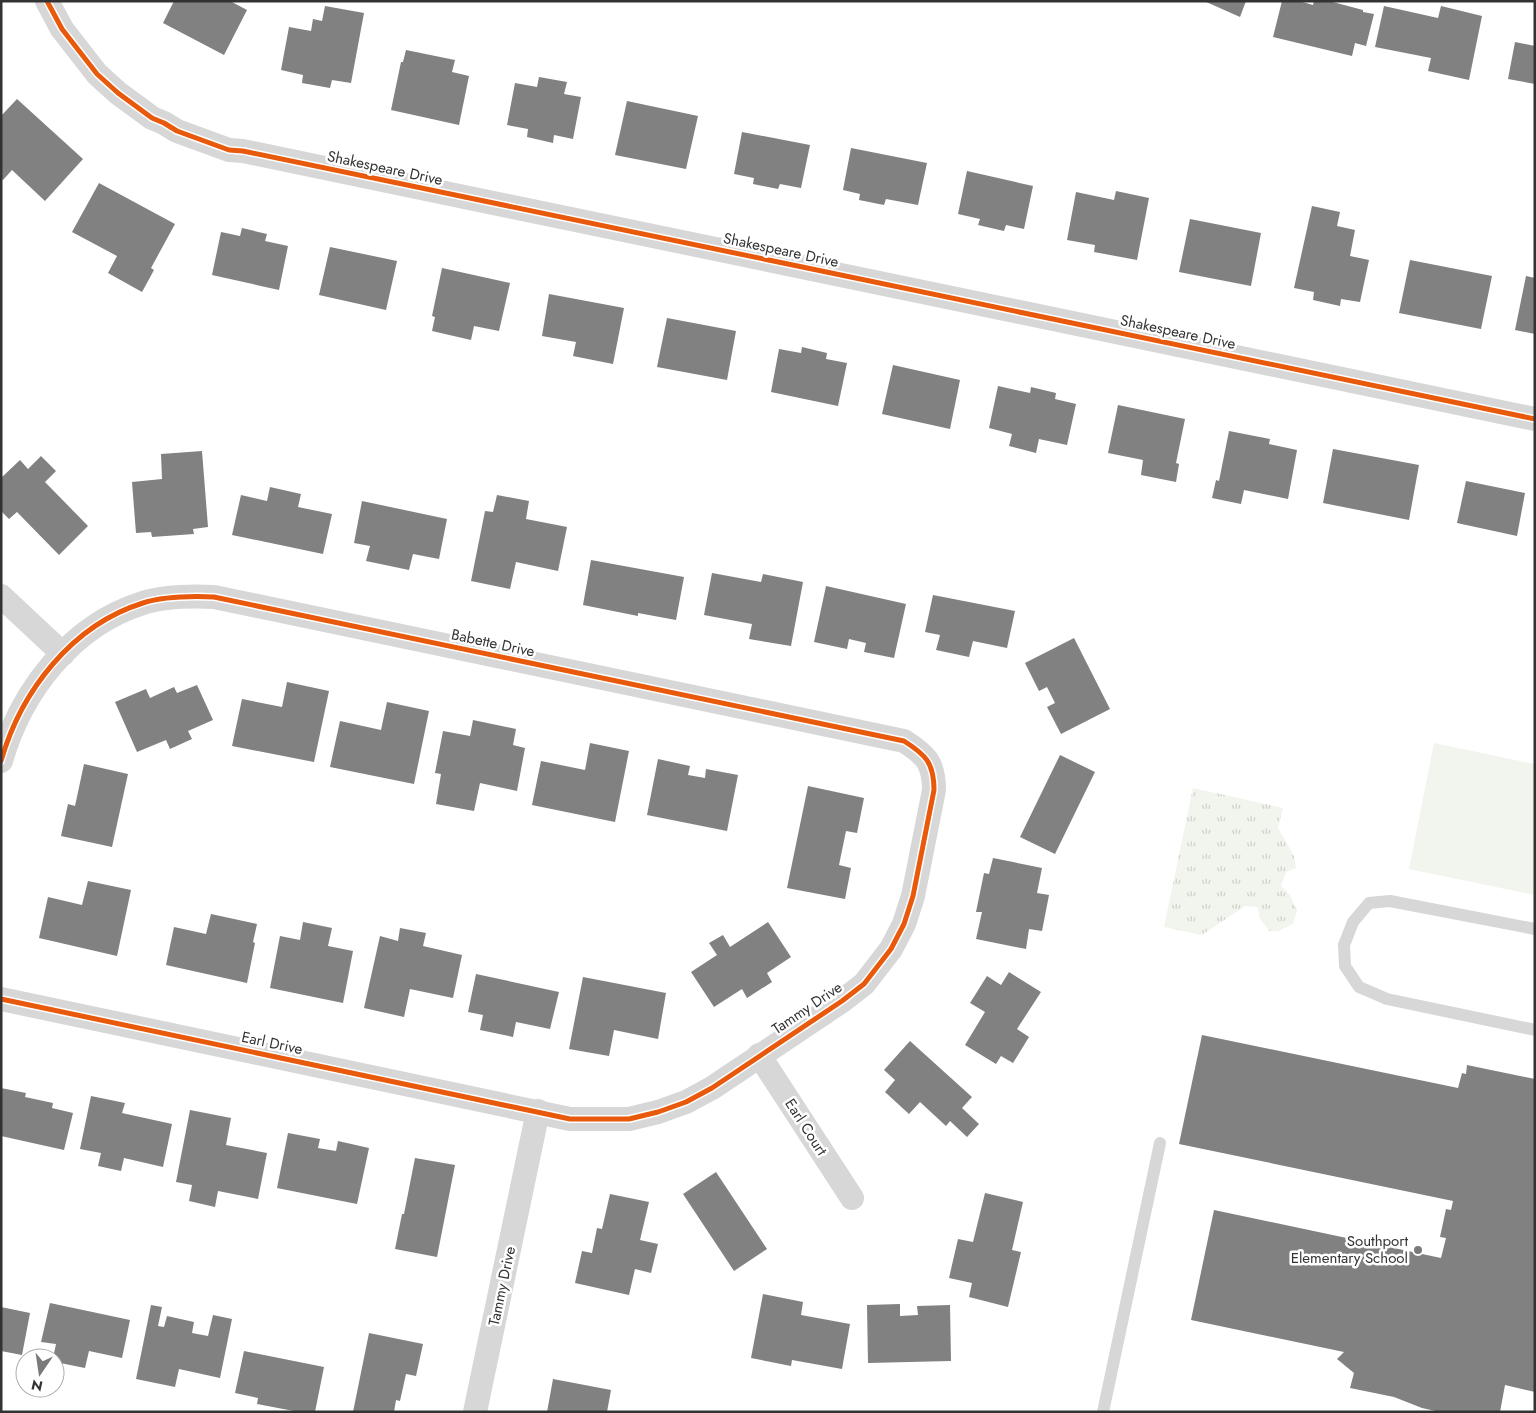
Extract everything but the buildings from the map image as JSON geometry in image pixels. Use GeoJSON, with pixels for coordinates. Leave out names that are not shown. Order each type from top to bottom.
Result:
{"type":"FeatureCollection","features":[{"type":"Feature","properties":{"kind":"street","name":"Shakespeare Drive"},"geometry":{"type":"LineString","coordinates":[[47,1],[62,29],[97,74],[140,110],[177,131],[229,150],[243,151],[1535,419]]}},
{"type":"Feature","properties":{"kind":"street"},"geometry":{"type":"LineString","coordinates":[[1,596],[63,654]]}},
{"type":"Feature","properties":{"kind":"street","name":"Babette Drive"},"geometry":{"type":"LineString","coordinates":[[1,760],[10,733],[36,684],[76,641],[102,621],[142,603],[185,597],[214,598],[904,741],[921,752],[926,758]]}},
{"type":"Feature","properties":{"kind":"street","name":"Tammy Drive"},"geometry":{"type":"LineString","coordinates":[[475,1412],[538,1111],[570,1119],[629,1119],[658,1112],[686,1102],[712,1088],[853,992],[874,972],[899,936],[913,896],[934,790],[934,776],[930,763],[926,758]]}},
{"type":"Feature","properties":{"kind":"street","name":"Earl Drive"},"geometry":{"type":"LineString","coordinates":[[1,999],[538,1111]]}},
{"type":"Feature","properties":{"kind":"street","name":"Earl Court"},"geometry":{"type":"LineString","coordinates":[[759,1055],[852,1198]]}},
{"type":"Feature","properties":{"kind":"lane"},"geometry":{"type":"LineString","coordinates":[[1535,929],[1390,901],[1369,904],[1353,922],[1344,946],[1345,966],[1359,987],[1387,1000],[1535,1030]]}},
{"type":"Feature","properties":{"kind":"lane"},"geometry":{"type":"LineString","coordinates":[[1103,1412],[1160,1143]]}},
{"type":"Feature","properties":{"kind":"green space"},"geometry":{"type":"Polygon","coordinates":[[[1434,743],[1535,764],[1535,895],[1409,869],[1434,743]]]}},
{"type":"Feature","properties":{"kind":"green space"},"geometry":{"type":"Polygon","coordinates":[[[1193,788],[1283,808],[1278,828],[1294,856],[1296,868],[1286,872],[1281,886],[1290,895],[1297,910],[1293,924],[1278,931],[1269,931],[1259,917],[1258,907],[1245,906],[1202,935],[1164,927],[1193,788]]]}},
{"type":"Feature","properties":{"kind":"cycle path"},"geometry":{"type":"LineString","coordinates":[[47,1],[62,29],[97,74],[118,93],[152,118],[177,131],[229,150],[243,151],[1535,419]]}},
{"type":"Feature","properties":{"kind":"cycle path"},"geometry":{"type":"LineString","coordinates":[[1,761],[10,735],[36,686],[72,644],[94,627],[117,613],[143,603],[169,598],[214,597],[904,741],[918,751],[927,761],[934,781],[934,790],[913,896],[904,924],[891,949],[864,984],[842,1001],[712,1088],[686,1102],[658,1112],[629,1119],[570,1119],[1,999]]}},
{"type":"Feature","properties":{"kind":"place","name":"Southport Elementary School"},"geometry":{"type":"Point","coordinates":[1418,1250]}}]}
